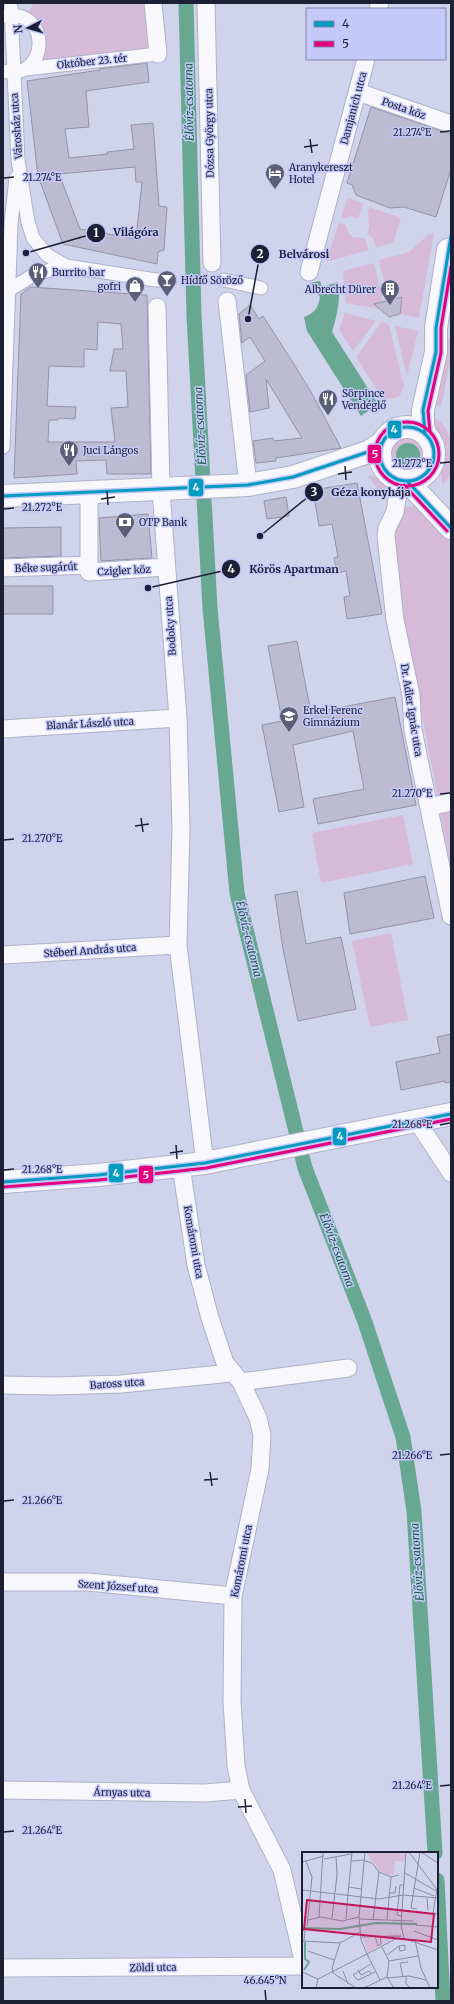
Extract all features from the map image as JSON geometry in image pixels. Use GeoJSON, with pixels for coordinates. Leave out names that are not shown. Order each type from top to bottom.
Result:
{"type":"FeatureCollection","features":[{"type":"Feature","properties":{"kind":"street"},"geometry":{"type":"LineString","coordinates":[[153,3],[158,54]]}},
{"type":"Feature","properties":{"kind":"street","name":"Dózsa György utca"},"geometry":{"type":"LineString","coordinates":[[206,3],[212,263]]}},
{"type":"Feature","properties":{"kind":"street"},"geometry":{"type":"LineString","coordinates":[[8,13],[25,18],[32,24],[40,39],[37,56],[12,76]]}},
{"type":"Feature","properties":{"kind":"street","name":"Városház utca"},"geometry":{"type":"LineString","coordinates":[[8,13],[18,160],[28,222],[33,238],[47,255],[66,266],[156,280],[170,280]]}},
{"type":"Feature","properties":{"kind":"street","name":"Október 23. tér"},"geometry":{"type":"LineString","coordinates":[[12,76],[158,54]]}},
{"type":"Feature","properties":{"kind":"street","name":"Damjanich utca"},"geometry":{"type":"LineString","coordinates":[[309,272],[366,60]]}},
{"type":"Feature","properties":{"kind":"street","name":"Posta köz"},"geometry":{"type":"LineString","coordinates":[[358,92],[451,124]]}},
{"type":"Feature","properties":{"kind":"street"},"geometry":{"type":"LineString","coordinates":[[3,447],[4,384],[11,224],[18,160]]}},
{"type":"Feature","properties":{"kind":"street"},"geometry":{"type":"LineString","coordinates":[[3,496],[241,486],[353,466],[368,466],[398,478],[424,476],[431,468],[435,456],[434,448],[425,433],[423,426],[423,410],[436,352],[436,328],[450,245]]}},
{"type":"Feature","properties":{"kind":"street"},"geometry":{"type":"LineString","coordinates":[[9,290],[35,274],[66,266]]}},
{"type":"Feature","properties":{"kind":"street"},"geometry":{"type":"LineString","coordinates":[[224,280],[261,288]]}},
{"type":"Feature","properties":{"kind":"street"},"geometry":{"type":"LineString","coordinates":[[227,301],[241,486]]}},
{"type":"Feature","properties":{"kind":"street","name":"Bodoky utca"},"geometry":{"type":"LineString","coordinates":[[157,307],[161,490],[178,718],[180,829],[178,945]]}},
{"type":"Feature","properties":{"kind":"street"},"geometry":{"type":"LineString","coordinates":[[293,477],[368,452],[389,436],[406,416],[412,399],[424,350],[436,328]]}},
{"type":"Feature","properties":{"kind":"street"},"geometry":{"type":"LineString","coordinates":[[425,433],[411,427],[389,436],[380,460],[451,528]]}},
{"type":"Feature","properties":{"kind":"street"},"geometry":{"type":"LineString","coordinates":[[431,468],[438,494],[451,521]]}},
{"type":"Feature","properties":{"kind":"street","name":"Dr. Adler Ignác utca"},"geometry":{"type":"LineString","coordinates":[[398,478],[396,512],[387,528],[396,620],[411,695],[413,730],[429,807],[448,885],[451,916]]}},
{"type":"Feature","properties":{"kind":"street","name":"Béke sugárút"},"geometry":{"type":"LineString","coordinates":[[3,568],[89,565],[89,493]]}},
{"type":"Feature","properties":{"kind":"street","name":"Czigler köz"},"geometry":{"type":"LineString","coordinates":[[89,565],[89,572],[166,567]]}},
{"type":"Feature","properties":{"kind":"street","name":"Blanár László utca"},"geometry":{"type":"LineString","coordinates":[[3,729],[178,718]]}},
{"type":"Feature","properties":{"kind":"street"},"geometry":{"type":"LineString","coordinates":[[429,807],[451,802]]}},
{"type":"Feature","properties":{"kind":"street"},"geometry":{"type":"LineString","coordinates":[[178,945],[205,1163]]}},
{"type":"Feature","properties":{"kind":"street","name":"Stéberl András utca"},"geometry":{"type":"LineString","coordinates":[[3,955],[178,945]]}},
{"type":"Feature","properties":{"kind":"street"},"geometry":{"type":"LineString","coordinates":[[3,1182],[98,1175],[205,1163],[451,1114]]}},
{"type":"Feature","properties":{"kind":"street"},"geometry":{"type":"LineString","coordinates":[[417,1121],[451,1173]]}},
{"type":"Feature","properties":{"kind":"street","name":"Komáromi utca"},"geometry":{"type":"LineString","coordinates":[[181,1166],[196,1265],[219,1349],[258,1418],[263,1443],[260,1469],[233,1596],[232,1701],[236,1766],[241,1790],[282,1870],[302,1956]]}},
{"type":"Feature","properties":{"kind":"street","name":"Baross utca"},"geometry":{"type":"LineString","coordinates":[[3,1385],[54,1386],[121,1384],[348,1368]]}},
{"type":"Feature","properties":{"kind":"street","name":"Szent József utca"},"geometry":{"type":"LineString","coordinates":[[3,1582],[88,1582],[233,1596]]}},
{"type":"Feature","properties":{"kind":"street","name":"Árnyas utca"},"geometry":{"type":"LineString","coordinates":[[3,1790],[204,1793],[241,1790]]}},
{"type":"Feature","properties":{"kind":"street","name":"Zöldi utca"},"geometry":{"type":"LineString","coordinates":[[3,1968],[302,1966]]}},
{"type":"Feature","properties":{"kind":"shaded area"},"geometry":{"type":"Polygon","coordinates":[[[34,3],[153,3],[158,54],[26,69],[40,48],[25,18],[34,3]]]}},
{"type":"Feature","properties":{"kind":"shaded area"},"geometry":{"type":"Polygon","coordinates":[[[348,198],[363,203],[358,219],[349,216],[348,219],[341,217],[348,198]]]}},
{"type":"Feature","properties":{"kind":"shaded area"},"geometry":{"type":"Polygon","coordinates":[[[369,207],[401,218],[393,243],[376,247],[373,238],[367,234],[369,227],[369,207]]]}},
{"type":"Feature","properties":{"kind":"shaded area"},"geometry":{"type":"Polygon","coordinates":[[[339,223],[346,225],[349,234],[353,237],[364,238],[369,250],[326,262],[339,223]]]}},
{"type":"Feature","properties":{"kind":"shaded area"},"geometry":{"type":"Polygon","coordinates":[[[434,233],[419,318],[400,314],[401,297],[388,299],[379,260],[409,252],[428,235],[434,233]]]}},
{"type":"Feature","properties":{"kind":"shaded area"},"geometry":{"type":"Polygon","coordinates":[[[374,263],[383,301],[379,303],[379,309],[346,303],[343,271],[374,263]]]}},
{"type":"Feature","properties":{"kind":"shaded area"},"geometry":{"type":"Polygon","coordinates":[[[320,281],[322,287],[338,282],[339,301],[332,332],[378,404],[361,416],[307,331],[304,317],[311,314],[315,310],[320,297],[310,283],[320,281]]]}},
{"type":"Feature","properties":{"kind":"shaded area"},"geometry":{"type":"Polygon","coordinates":[[[345,313],[376,321],[353,351],[339,330],[345,313]]]}},
{"type":"Feature","properties":{"kind":"shaded area"},"geometry":{"type":"Polygon","coordinates":[[[382,321],[389,325],[404,386],[399,397],[383,400],[356,357],[382,321]]]}},
{"type":"Feature","properties":{"kind":"shaded area"},"geometry":{"type":"Polygon","coordinates":[[[395,326],[418,331],[407,376],[395,326]]]}},
{"type":"Feature","properties":{"kind":"shaded area"},"geometry":{"type":"Polygon","coordinates":[[[446,338],[451,339],[451,358],[441,406],[432,402],[446,338]]]}},
{"type":"Feature","properties":{"kind":"shaded area"},"geometry":{"type":"Polygon","coordinates":[[[434,419],[445,427],[451,441],[451,472],[443,485],[441,474],[444,454],[442,445],[434,428],[434,419]]]}},
{"type":"Feature","properties":{"kind":"shaded area"},"geometry":{"type":"Polygon","coordinates":[[[412,435],[419,438],[425,444],[428,455],[427,463],[419,472],[412,475],[404,475],[397,472],[389,463],[388,451],[391,444],[400,436],[412,435]]]}},
{"type":"Feature","properties":{"kind":"shaded area"},"geometry":{"type":"Polygon","coordinates":[[[408,443],[413,444],[419,450],[419,460],[413,466],[408,467],[403,466],[397,460],[396,455],[397,450],[403,444],[408,443]]]}},
{"type":"Feature","properties":{"kind":"shaded area"},"geometry":{"type":"Polygon","coordinates":[[[368,476],[381,479],[390,488],[391,497],[378,490],[368,476]]]}},
{"type":"Feature","properties":{"kind":"shaded area"},"geometry":{"type":"Polygon","coordinates":[[[423,505],[446,532],[451,545],[451,868],[389,540],[399,508],[423,505]]]}},
{"type":"Feature","properties":{"kind":"shaded area"},"geometry":{"type":"Polygon","coordinates":[[[403,815],[413,864],[321,883],[312,833],[403,815]]]}},
{"type":"Feature","properties":{"kind":"shaded area"},"geometry":{"type":"Polygon","coordinates":[[[391,933],[408,1020],[370,1027],[352,941],[391,933]]]}},
{"type":"Feature","properties":{"kind":"building"},"geometry":{"type":"Polygon","coordinates":[[[147,63],[149,82],[86,91],[89,127],[65,129],[69,158],[108,154],[107,152],[134,149],[131,125],[153,123],[159,206],[167,207],[164,250],[158,252],[157,264],[63,244],[38,176],[27,81],[100,70],[99,69],[147,63]],[[135,167],[59,174],[80,229],[136,239],[142,182],[136,182],[135,167]]]}},
{"type":"Feature","properties":{"kind":"building"},"geometry":{"type":"Polygon","coordinates":[[[371,107],[451,134],[451,169],[436,217],[404,207],[390,208],[356,195],[352,185],[347,183],[371,107]]]}},
{"type":"Feature","properties":{"kind":"building"},"geometry":{"type":"Polygon","coordinates":[[[30,287],[147,295],[151,474],[107,474],[106,460],[76,461],[77,474],[14,478],[21,294],[30,287]],[[98,322],[97,350],[84,349],[84,367],[49,366],[47,406],[76,407],[75,419],[59,418],[58,420],[49,420],[48,442],[115,442],[111,408],[128,407],[126,371],[110,371],[114,349],[123,349],[121,324],[98,322]]]}},
{"type":"Feature","properties":{"kind":"building","name":"Albrecht Dürer"},"geometry":{"type":"Polygon","coordinates":[[[402,297],[400,314],[389,317],[374,304],[402,297]]]}},
{"type":"Feature","properties":{"kind":"building"},"geometry":{"type":"Polygon","coordinates":[[[250,305],[259,319],[263,316],[292,361],[311,392],[341,448],[276,458],[276,461],[256,463],[253,441],[273,438],[274,441],[302,438],[266,379],[269,408],[250,412],[246,375],[265,361],[250,337],[242,343],[239,314],[250,305]]]}},
{"type":"Feature","properties":{"kind":"building"},"geometry":{"type":"Polygon","coordinates":[[[357,483],[382,614],[347,619],[344,597],[350,596],[346,571],[337,573],[334,558],[338,557],[332,524],[319,526],[313,490],[357,483]]]}},
{"type":"Feature","properties":{"kind":"building"},"geometry":{"type":"Polygon","coordinates":[[[286,497],[289,516],[267,519],[264,501],[286,497]]]}},
{"type":"Feature","properties":{"kind":"building","name":"OTP Bank"},"geometry":{"type":"Polygon","coordinates":[[[148,514],[152,558],[101,561],[99,518],[148,514]]]}},
{"type":"Feature","properties":{"kind":"building"},"geometry":{"type":"Polygon","coordinates":[[[61,527],[61,556],[3,558],[3,528],[61,527]]]}},
{"type":"Feature","properties":{"kind":"building"},"geometry":{"type":"Polygon","coordinates":[[[3,586],[53,586],[53,614],[3,614],[3,586]]]}},
{"type":"Feature","properties":{"kind":"building"},"geometry":{"type":"Polygon","coordinates":[[[297,641],[311,713],[395,697],[416,805],[318,824],[313,799],[364,789],[353,731],[293,745],[304,807],[279,812],[262,725],[282,721],[268,646],[297,641]]]}},
{"type":"Feature","properties":{"kind":"building"},"geometry":{"type":"Polygon","coordinates":[[[425,876],[434,918],[350,934],[344,893],[425,876]]]}},
{"type":"Feature","properties":{"kind":"building"},"geometry":{"type":"Polygon","coordinates":[[[297,891],[306,944],[341,937],[356,1009],[298,1021],[283,949],[275,895],[297,891]]]}},
{"type":"Feature","properties":{"kind":"building"},"geometry":{"type":"Polygon","coordinates":[[[451,1034],[451,1082],[445,1083],[445,1081],[401,1090],[396,1062],[440,1053],[437,1037],[451,1034]]]}},
{"type":"Feature","properties":{"kind":"waterway","name":"Élővíz-csatorna"},"geometry":{"type":"LineString","coordinates":[[186,3],[194,316],[210,608],[237,893],[305,1168],[365,1322],[403,1437],[414,1511],[435,1852]]}},
{"type":"Feature","properties":{"kind":"waterway","name":"Élővíz-csatorna"},"geometry":{"type":"LineString","coordinates":[[438,1900],[443,2001]]}},
{"type":"Feature","properties":{"kind":"transit line","name":"4"},"geometry":{"type":"LineString","coordinates":[[425,433],[423,410],[436,352],[436,328],[451,236]]}},
{"type":"Feature","properties":{"kind":"transit line","name":"5"},"geometry":{"type":"LineString","coordinates":[[430,432],[428,411],[441,353],[441,328],[451,267]]}},
{"type":"Feature","properties":{"kind":"transit line","name":"5"},"geometry":{"type":"LineString","coordinates":[[401,422],[413,422],[430,431],[437,442],[439,454],[437,466],[430,477],[413,486],[401,486],[389,481],[380,472],[375,460],[375,448],[380,436],[389,427],[401,422]]}},
{"type":"Feature","properties":{"kind":"transit line","name":"4"},"geometry":{"type":"LineString","coordinates":[[402,427],[412,427],[422,431],[430,439],[434,449],[434,454],[434,459],[430,469],[422,477],[412,481],[402,481],[392,477],[384,469],[380,459],[380,449],[384,439],[392,431],[402,427]]}},
{"type":"Feature","properties":{"kind":"transit line","name":"4"},"geometry":{"type":"LineString","coordinates":[[3,496],[248,485],[293,477],[368,452],[382,443]]}},
{"type":"Feature","properties":{"kind":"transit line","name":"4"},"geometry":{"type":"LineString","coordinates":[[408,482],[451,528]]}},
{"type":"Feature","properties":{"kind":"transit line","name":"5"},"geometry":{"type":"LineString","coordinates":[[404,485],[447,531]]}},
{"type":"Feature","properties":{"kind":"transit line","name":"4"},"geometry":{"type":"LineString","coordinates":[[3,1182],[98,1175],[205,1163],[451,1114]]}},
{"type":"Feature","properties":{"kind":"transit line","name":"5"},"geometry":{"type":"LineString","coordinates":[[3,1187],[99,1180],[206,1168],[451,1119]]}},
{"type":"Feature","properties":{"kind":"place","name":"Aranykereszt Hotel"},"geometry":{"type":"Point","coordinates":[275,190]}},
{"type":"Feature","properties":{"kind":"place","name":"Világóra"},"geometry":{"type":"Point","coordinates":[26,253]}},
{"type":"Feature","properties":{"kind":"place","name":"Burrito bar"},"geometry":{"type":"Point","coordinates":[38,289]}},
{"type":"Feature","properties":{"kind":"place","name":"Hídfő Söröző"},"geometry":{"type":"Point","coordinates":[167,297]}},
{"type":"Feature","properties":{"kind":"place","name":"gofri"},"geometry":{"type":"Point","coordinates":[135,303]}},
{"type":"Feature","properties":{"kind":"place","name":"Albrecht Dürer"},"geometry":{"type":"Point","coordinates":[390,306]}},
{"type":"Feature","properties":{"kind":"place","name":"Belvárosi"},"geometry":{"type":"Point","coordinates":[248,319]}},
{"type":"Feature","properties":{"kind":"place","name":"Sörpince Vendéglő"},"geometry":{"type":"Point","coordinates":[328,416]}},
{"type":"Feature","properties":{"kind":"place","name":"Juci Lángos"},"geometry":{"type":"Point","coordinates":[69,467]}},
{"type":"Feature","properties":{"kind":"place","name":"Géza konyhája"},"geometry":{"type":"Point","coordinates":[260,536]}},
{"type":"Feature","properties":{"kind":"place","name":"OTP Bank"},"geometry":{"type":"Point","coordinates":[125,539]}},
{"type":"Feature","properties":{"kind":"place","name":"Körös Apartman"},"geometry":{"type":"Point","coordinates":[148,588]}},
{"type":"Feature","properties":{"kind":"place","name":"Erkel Ferenc Gimnázium"},"geometry":{"type":"Point","coordinates":[289,733]}}]}
